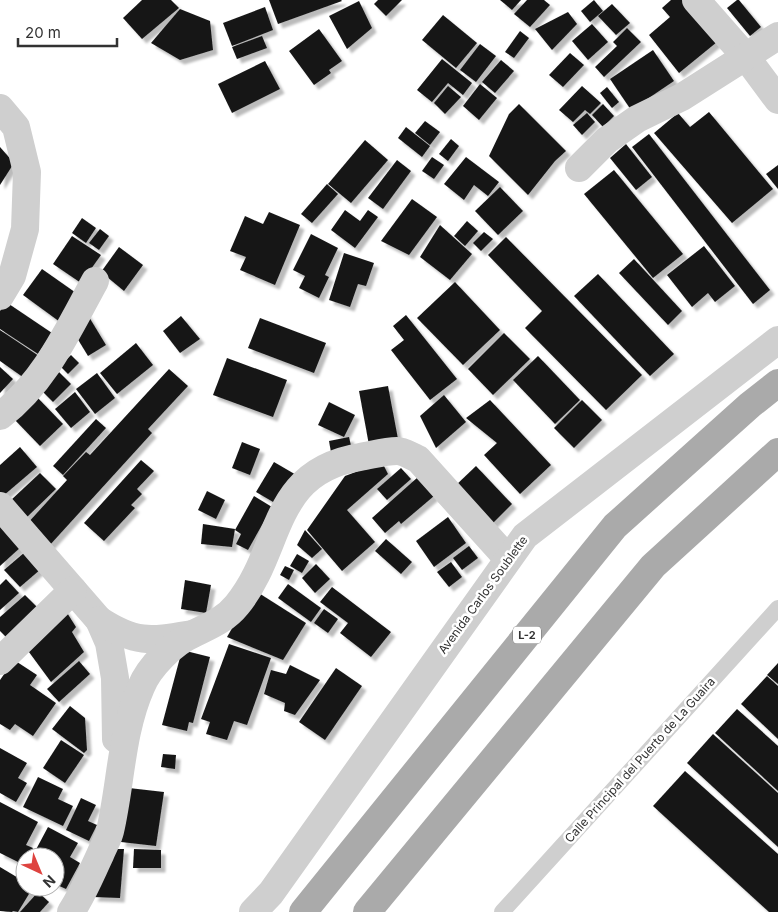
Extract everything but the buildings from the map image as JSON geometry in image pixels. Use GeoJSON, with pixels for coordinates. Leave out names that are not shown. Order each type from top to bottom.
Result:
{"type":"FeatureCollection","features":[{"type":"Feature","properties":{"kind":"main road","name":"L-2"},"geometry":{"type":"LineString","coordinates":[[303,912],[615,526],[750,405],[778,383]]}},
{"type":"Feature","properties":{"kind":"main road"},"geometry":{"type":"LineString","coordinates":[[368,912],[653,566],[778,452]]}},
{"type":"Feature","properties":{"kind":"street"},"geometry":{"type":"LineString","coordinates":[[696,0],[746,57],[778,100]]}},
{"type":"Feature","properties":{"kind":"street"},"geometry":{"type":"LineString","coordinates":[[579,168],[607,140],[637,119],[682,98],[778,36]]}},
{"type":"Feature","properties":{"kind":"street"},"geometry":{"type":"LineString","coordinates":[[0,108],[16,127],[27,172],[25,229],[12,276],[0,296]]}},
{"type":"Feature","properties":{"kind":"street"},"geometry":{"type":"LineString","coordinates":[[0,416],[18,403],[46,368],[95,282]]}},
{"type":"Feature","properties":{"kind":"street","name":"Avenida Carlos Soublette"},"geometry":{"type":"LineString","coordinates":[[253,912],[271,892],[525,536],[778,340]]}},
{"type":"Feature","properties":{"kind":"street"},"geometry":{"type":"LineString","coordinates":[[71,912],[80,900],[110,832],[131,716],[141,687],[151,668],[178,644],[192,634],[224,617],[236,606],[250,586],[291,496],[306,479],[322,468],[355,458],[399,451],[418,459],[508,559]]}},
{"type":"Feature","properties":{"kind":"street"},"geometry":{"type":"LineString","coordinates":[[0,506],[99,620],[116,631],[137,638],[159,639],[192,634]]}},
{"type":"Feature","properties":{"kind":"street"},"geometry":{"type":"LineString","coordinates":[[0,661],[73,590]]}},
{"type":"Feature","properties":{"kind":"street"},"geometry":{"type":"LineString","coordinates":[[99,620],[109,643],[114,678],[118,780]]}},
{"type":"Feature","properties":{"kind":"lane","name":"Calle Principal del Puerto de La Guaira"},"geometry":{"type":"LineString","coordinates":[[502,912],[778,608]]}}]}
